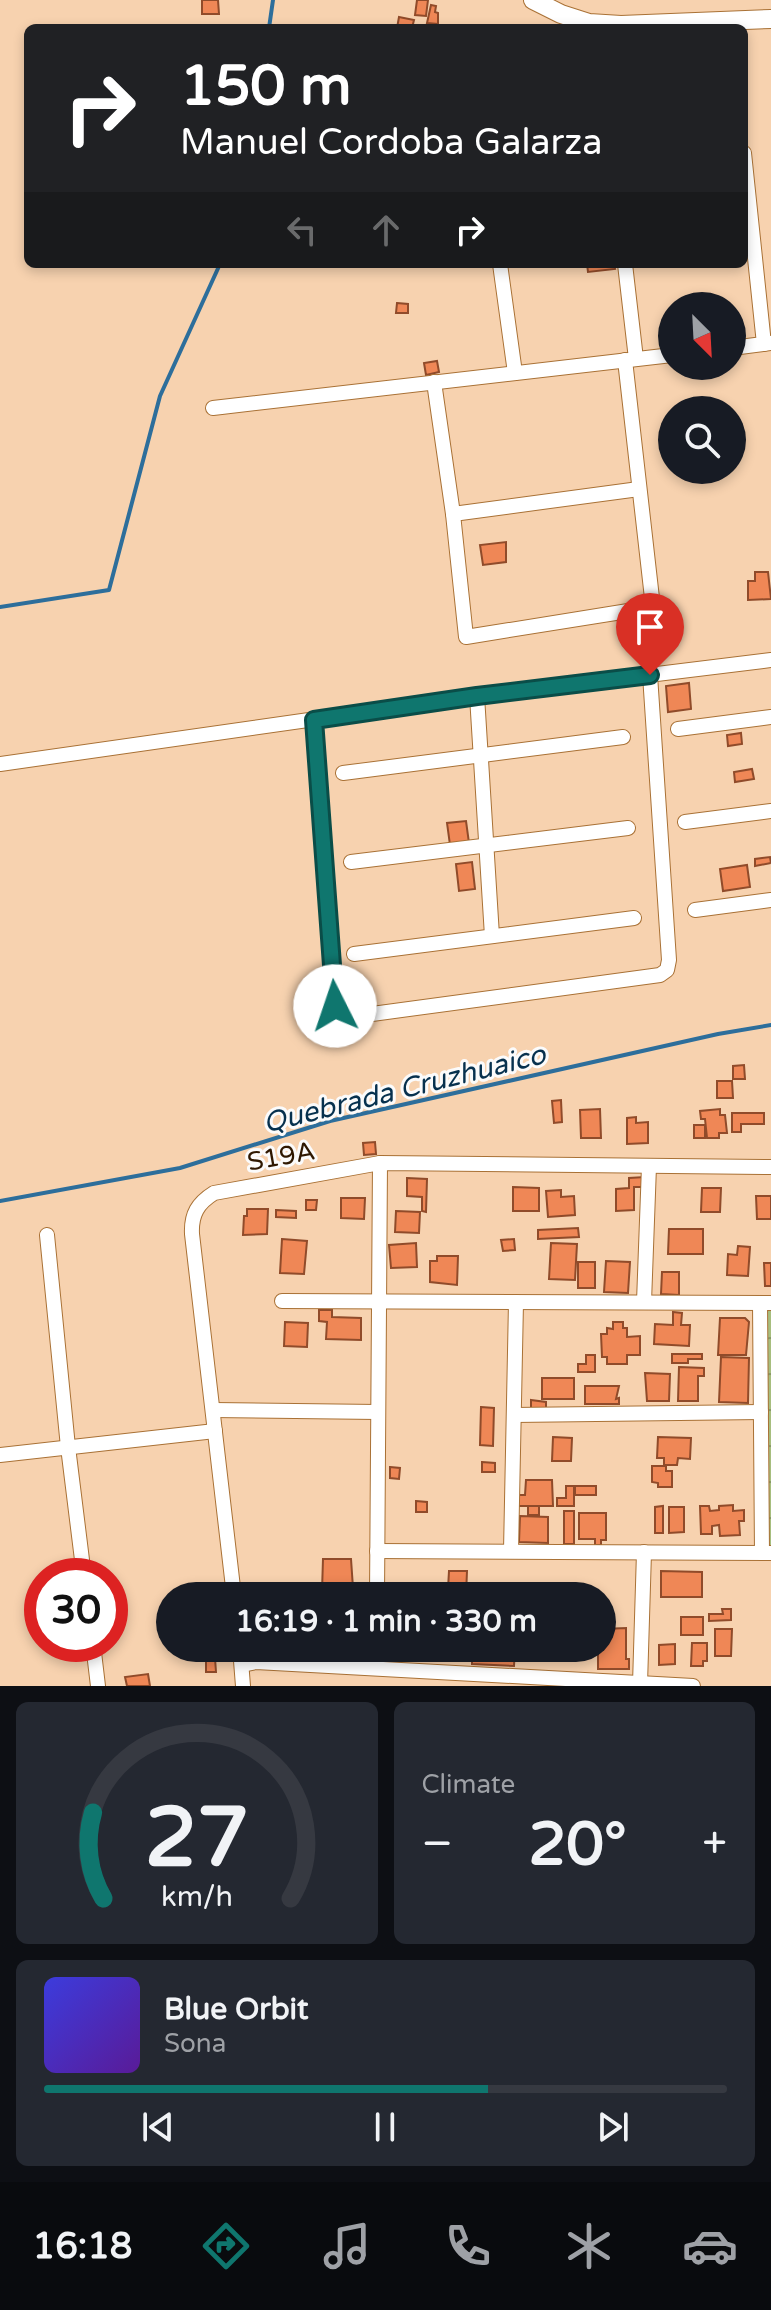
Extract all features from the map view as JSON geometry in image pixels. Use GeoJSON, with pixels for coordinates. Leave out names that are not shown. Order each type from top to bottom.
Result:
{"type":"FeatureCollection","features":[{"type":"Feature","properties":{"kind":"street"},"geometry":{"type":"LineString","coordinates":[[533,0],[561,14],[589,23],[605,24]]}},
{"type":"Feature","properties":{"kind":"street"},"geometry":{"type":"LineString","coordinates":[[646,24],[771,19]]}},
{"type":"Feature","properties":{"kind":"street"},"geometry":{"type":"LineString","coordinates":[[746,346],[768,344],[748,185]]}},
{"type":"Feature","properties":{"kind":"street"},"geometry":{"type":"LineString","coordinates":[[501,268],[515,373]]}},
{"type":"Feature","properties":{"kind":"street"},"geometry":{"type":"LineString","coordinates":[[434,382],[453,514],[466,637],[653,607],[639,489],[625,268]]}},
{"type":"Feature","properties":{"kind":"street"},"geometry":{"type":"LineString","coordinates":[[213,408],[658,356]]}},
{"type":"Feature","properties":{"kind":"street"},"geometry":{"type":"LineString","coordinates":[[453,514],[639,489]]}},
{"type":"Feature","properties":{"kind":"street"},"geometry":{"type":"LineString","coordinates":[[0,764],[477,696],[771,660]]}},
{"type":"Feature","properties":{"kind":"street"},"geometry":{"type":"LineString","coordinates":[[314,720],[335,1006],[340,1015],[350,1017],[629,980],[660,975],[669,965],[650,675]]}},
{"type":"Feature","properties":{"kind":"street"},"geometry":{"type":"LineString","coordinates":[[477,696],[492,936]]}},
{"type":"Feature","properties":{"kind":"street"},"geometry":{"type":"LineString","coordinates":[[678,729],[771,717]]}},
{"type":"Feature","properties":{"kind":"street"},"geometry":{"type":"LineString","coordinates":[[343,773],[623,737]]}},
{"type":"Feature","properties":{"kind":"street"},"geometry":{"type":"LineString","coordinates":[[685,822],[771,811]]}},
{"type":"Feature","properties":{"kind":"street"},"geometry":{"type":"LineString","coordinates":[[351,862],[628,828]]}},
{"type":"Feature","properties":{"kind":"street"},"geometry":{"type":"LineString","coordinates":[[695,910],[771,900]]}},
{"type":"Feature","properties":{"kind":"street"},"geometry":{"type":"LineString","coordinates":[[354,954],[634,918]]}},
{"type":"Feature","properties":{"kind":"street"},"geometry":{"type":"LineString","coordinates":[[377,1582],[380,1163]]}},
{"type":"Feature","properties":{"kind":"street","name":"S19A"},"geometry":{"type":"LineString","coordinates":[[232,1582],[192,1234],[192,1221],[203,1199],[214,1193],[380,1163],[771,1167]]}},
{"type":"Feature","properties":{"kind":"street"},"geometry":{"type":"LineString","coordinates":[[644,1302],[649,1166]]}},
{"type":"Feature","properties":{"kind":"street"},"geometry":{"type":"LineString","coordinates":[[47,1235],[82,1558]]}},
{"type":"Feature","properties":{"kind":"street"},"geometry":{"type":"LineString","coordinates":[[282,1301],[766,1303],[761,1412],[766,1553],[377,1551]]}},
{"type":"Feature","properties":{"kind":"street"},"geometry":{"type":"LineString","coordinates":[[511,1551],[516,1302]]}},
{"type":"Feature","properties":{"kind":"street"},"geometry":{"type":"LineString","coordinates":[[213,1410],[378,1412]]}},
{"type":"Feature","properties":{"kind":"street"},"geometry":{"type":"LineString","coordinates":[[514,1415],[761,1412]]}},
{"type":"Feature","properties":{"kind":"street"},"geometry":{"type":"LineString","coordinates":[[0,1455],[215,1431]]}},
{"type":"Feature","properties":{"kind":"street"},"geometry":{"type":"LineString","coordinates":[[640,1684],[644,1552]]}},
{"type":"Feature","properties":{"kind":"street"},"geometry":{"type":"LineString","coordinates":[[95,1662],[98,1686]]}},
{"type":"Feature","properties":{"kind":"street"},"geometry":{"type":"LineString","coordinates":[[242,1662],[243,1686]]}},
{"type":"Feature","properties":{"kind":"street"},"geometry":{"type":"LineString","coordinates":[[242,1665],[256,1662],[693,1686]]}},
{"type":"Feature","properties":{"kind":"street"},"geometry":{"type":"LineString","coordinates":[[376,1662],[376,1668]]}},
{"type":"Feature","properties":{"kind":"green space"},"geometry":{"type":"Polygon","coordinates":[[[760,1303],[771,1303],[771,1553],[762,1553],[760,1303]]]}},
{"type":"Feature","properties":{"kind":"building"},"geometry":{"type":"Polygon","coordinates":[[[202,0],[218,0],[219,14],[202,14],[202,0]]]}},
{"type":"Feature","properties":{"kind":"building"},"geometry":{"type":"Polygon","coordinates":[[[417,0],[428,0],[426,16],[415,15],[417,0]]]}},
{"type":"Feature","properties":{"kind":"building"},"geometry":{"type":"Polygon","coordinates":[[[431,5],[436,6],[438,24],[427,23],[431,5]]]}},
{"type":"Feature","properties":{"kind":"building"},"geometry":{"type":"Polygon","coordinates":[[[399,17],[414,20],[413,24],[398,24],[399,17]]]}},
{"type":"Feature","properties":{"kind":"building"},"geometry":{"type":"Polygon","coordinates":[[[588,268],[615,269],[588,272],[588,268]]]}},
{"type":"Feature","properties":{"kind":"building"},"geometry":{"type":"Polygon","coordinates":[[[397,303],[408,304],[408,313],[396,313],[397,303]]]}},
{"type":"Feature","properties":{"kind":"building"},"geometry":{"type":"Polygon","coordinates":[[[437,361],[439,372],[426,375],[424,363],[437,361]]]}},
{"type":"Feature","properties":{"kind":"building"},"geometry":{"type":"Polygon","coordinates":[[[506,542],[506,562],[483,565],[480,545],[506,542]]]}},
{"type":"Feature","properties":{"kind":"building"},"geometry":{"type":"Polygon","coordinates":[[[755,572],[768,572],[771,599],[748,600],[748,581],[755,581],[755,572]]]}},
{"type":"Feature","properties":{"kind":"building"},"geometry":{"type":"Polygon","coordinates":[[[689,683],[691,709],[668,712],[666,686],[689,683]]]}},
{"type":"Feature","properties":{"kind":"building"},"geometry":{"type":"Polygon","coordinates":[[[741,733],[742,744],[728,746],[727,735],[741,733]]]}},
{"type":"Feature","properties":{"kind":"building"},"geometry":{"type":"Polygon","coordinates":[[[752,769],[754,779],[735,782],[734,772],[752,769]]]}},
{"type":"Feature","properties":{"kind":"building"},"geometry":{"type":"Polygon","coordinates":[[[466,821],[469,843],[450,845],[447,823],[466,821]]]}},
{"type":"Feature","properties":{"kind":"building"},"geometry":{"type":"Polygon","coordinates":[[[770,857],[771,863],[755,866],[755,859],[770,857]]]}},
{"type":"Feature","properties":{"kind":"building"},"geometry":{"type":"Polygon","coordinates":[[[472,862],[475,889],[459,891],[456,864],[472,862]]]}},
{"type":"Feature","properties":{"kind":"building"},"geometry":{"type":"Polygon","coordinates":[[[747,865],[750,887],[723,891],[720,869],[747,865]]]}},
{"type":"Feature","properties":{"kind":"building"},"geometry":{"type":"Polygon","coordinates":[[[744,1065],[745,1079],[733,1079],[733,1066],[744,1065]]]}},
{"type":"Feature","properties":{"kind":"building"},"geometry":{"type":"Polygon","coordinates":[[[717,1081],[732,1081],[733,1098],[717,1098],[717,1081]]]}},
{"type":"Feature","properties":{"kind":"building"},"geometry":{"type":"Polygon","coordinates":[[[561,1100],[562,1122],[554,1123],[552,1101],[561,1100]]]}},
{"type":"Feature","properties":{"kind":"building"},"geometry":{"type":"Polygon","coordinates":[[[600,1109],[601,1138],[581,1138],[580,1110],[600,1109]]]}},
{"type":"Feature","properties":{"kind":"building"},"geometry":{"type":"Polygon","coordinates":[[[720,1109],[720,1115],[725,1115],[727,1133],[719,1133],[719,1138],[707,1138],[705,1119],[701,1119],[700,1111],[720,1109]]]}},
{"type":"Feature","properties":{"kind":"building"},"geometry":{"type":"Polygon","coordinates":[[[732,1113],[764,1113],[764,1124],[741,1124],[741,1132],[732,1132],[732,1113]]]}},
{"type":"Feature","properties":{"kind":"building"},"geometry":{"type":"Polygon","coordinates":[[[636,1117],[636,1123],[648,1122],[648,1143],[627,1144],[627,1118],[636,1117]]]}},
{"type":"Feature","properties":{"kind":"building"},"geometry":{"type":"Polygon","coordinates":[[[694,1125],[705,1125],[705,1138],[694,1138],[694,1125]]]}},
{"type":"Feature","properties":{"kind":"building"},"geometry":{"type":"Polygon","coordinates":[[[375,1142],[376,1154],[364,1155],[363,1143],[375,1142]]]}},
{"type":"Feature","properties":{"kind":"building"},"geometry":{"type":"Polygon","coordinates":[[[645,1177],[645,1187],[634,1187],[634,1210],[616,1211],[616,1189],[629,1188],[629,1178],[645,1177]]]}},
{"type":"Feature","properties":{"kind":"building"},"geometry":{"type":"Polygon","coordinates":[[[407,1178],[427,1179],[426,1212],[422,1211],[422,1197],[407,1196],[407,1178]]]}},
{"type":"Feature","properties":{"kind":"building"},"geometry":{"type":"Polygon","coordinates":[[[513,1187],[539,1188],[539,1211],[513,1211],[513,1187]]]}},
{"type":"Feature","properties":{"kind":"building"},"geometry":{"type":"Polygon","coordinates":[[[702,1188],[721,1188],[720,1212],[701,1212],[702,1188]]]}},
{"type":"Feature","properties":{"kind":"building"},"geometry":{"type":"Polygon","coordinates":[[[561,1190],[561,1197],[574,1196],[575,1215],[548,1217],[546,1191],[561,1190]]]}},
{"type":"Feature","properties":{"kind":"building"},"geometry":{"type":"Polygon","coordinates":[[[756,1196],[771,1196],[771,1219],[757,1219],[756,1196]]]}},
{"type":"Feature","properties":{"kind":"building"},"geometry":{"type":"Polygon","coordinates":[[[341,1198],[365,1198],[364,1219],[341,1218],[341,1198]]]}},
{"type":"Feature","properties":{"kind":"building"},"geometry":{"type":"Polygon","coordinates":[[[306,1200],[317,1200],[316,1210],[306,1210],[306,1200]]]}},
{"type":"Feature","properties":{"kind":"building"},"geometry":{"type":"Polygon","coordinates":[[[247,1209],[268,1209],[267,1234],[243,1235],[247,1209]]]}},
{"type":"Feature","properties":{"kind":"building"},"geometry":{"type":"Polygon","coordinates":[[[276,1210],[296,1211],[296,1218],[276,1217],[276,1210]]]}},
{"type":"Feature","properties":{"kind":"building"},"geometry":{"type":"Polygon","coordinates":[[[396,1211],[420,1212],[419,1233],[395,1232],[396,1211]]]}},
{"type":"Feature","properties":{"kind":"building"},"geometry":{"type":"Polygon","coordinates":[[[578,1228],[579,1237],[538,1239],[538,1230],[578,1228]]]}},
{"type":"Feature","properties":{"kind":"building"},"geometry":{"type":"Polygon","coordinates":[[[669,1229],[703,1229],[703,1254],[668,1254],[669,1229]]]}},
{"type":"Feature","properties":{"kind":"building"},"geometry":{"type":"Polygon","coordinates":[[[282,1239],[307,1241],[304,1274],[280,1273],[282,1239]]]}},
{"type":"Feature","properties":{"kind":"building"},"geometry":{"type":"Polygon","coordinates":[[[514,1239],[515,1250],[503,1251],[501,1240],[514,1239]]]}},
{"type":"Feature","properties":{"kind":"building"},"geometry":{"type":"Polygon","coordinates":[[[416,1243],[417,1267],[391,1268],[389,1245],[416,1243]]]}},
{"type":"Feature","properties":{"kind":"building"},"geometry":{"type":"Polygon","coordinates":[[[551,1243],[577,1244],[575,1280],[549,1279],[551,1243]]]}},
{"type":"Feature","properties":{"kind":"building"},"geometry":{"type":"Polygon","coordinates":[[[738,1246],[750,1247],[748,1276],[727,1275],[728,1254],[737,1255],[738,1246]]]}},
{"type":"Feature","properties":{"kind":"building"},"geometry":{"type":"Polygon","coordinates":[[[437,1256],[458,1256],[457,1285],[430,1282],[430,1261],[437,1261],[437,1256]]]}},
{"type":"Feature","properties":{"kind":"building"},"geometry":{"type":"Polygon","coordinates":[[[606,1261],[630,1262],[628,1293],[604,1292],[606,1261]]]}},
{"type":"Feature","properties":{"kind":"building"},"geometry":{"type":"Polygon","coordinates":[[[578,1262],[595,1262],[595,1288],[578,1288],[578,1262]]]}},
{"type":"Feature","properties":{"kind":"building"},"geometry":{"type":"Polygon","coordinates":[[[764,1263],[771,1263],[771,1286],[765,1286],[764,1263]]]}},
{"type":"Feature","properties":{"kind":"building"},"geometry":{"type":"Polygon","coordinates":[[[662,1272],[679,1272],[679,1295],[661,1294],[662,1272]]]}},
{"type":"Feature","properties":{"kind":"building"},"geometry":{"type":"Polygon","coordinates":[[[319,1310],[332,1310],[332,1317],[361,1318],[361,1340],[326,1339],[327,1322],[319,1321],[319,1310]]]}},
{"type":"Feature","properties":{"kind":"building"},"geometry":{"type":"Polygon","coordinates":[[[673,1312],[682,1313],[681,1325],[690,1325],[689,1346],[654,1344],[655,1324],[673,1325],[673,1312]]]}},
{"type":"Feature","properties":{"kind":"building"},"geometry":{"type":"Polygon","coordinates":[[[720,1318],[745,1318],[749,1322],[746,1355],[718,1355],[720,1318]]]}},
{"type":"Feature","properties":{"kind":"building"},"geometry":{"type":"Polygon","coordinates":[[[285,1322],[308,1323],[307,1347],[284,1346],[285,1322]]]}},
{"type":"Feature","properties":{"kind":"building"},"geometry":{"type":"Polygon","coordinates":[[[613,1322],[623,1322],[627,1337],[640,1336],[640,1355],[627,1355],[627,1364],[607,1364],[607,1357],[602,1357],[601,1334],[607,1334],[607,1328],[613,1329],[613,1322]]]}},
{"type":"Feature","properties":{"kind":"building"},"geometry":{"type":"Polygon","coordinates":[[[672,1354],[702,1354],[702,1359],[672,1363],[672,1354]]]}},
{"type":"Feature","properties":{"kind":"building"},"geometry":{"type":"Polygon","coordinates":[[[586,1355],[595,1355],[595,1372],[578,1372],[578,1364],[586,1364],[586,1355]]]}},
{"type":"Feature","properties":{"kind":"building"},"geometry":{"type":"Polygon","coordinates":[[[721,1357],[749,1358],[748,1403],[719,1402],[721,1357]]]}},
{"type":"Feature","properties":{"kind":"building"},"geometry":{"type":"Polygon","coordinates":[[[679,1367],[704,1368],[704,1376],[698,1376],[698,1401],[678,1401],[679,1367]]]}},
{"type":"Feature","properties":{"kind":"building"},"geometry":{"type":"Polygon","coordinates":[[[645,1373],[670,1374],[669,1401],[647,1401],[645,1373]]]}},
{"type":"Feature","properties":{"kind":"building"},"geometry":{"type":"Polygon","coordinates":[[[542,1378],[574,1378],[574,1399],[542,1399],[542,1378]]]}},
{"type":"Feature","properties":{"kind":"building"},"geometry":{"type":"Polygon","coordinates":[[[585,1386],[619,1386],[616,1399],[619,1398],[619,1404],[585,1404],[585,1386]]]}},
{"type":"Feature","properties":{"kind":"building"},"geometry":{"type":"Polygon","coordinates":[[[531,1400],[546,1402],[546,1409],[531,1408],[531,1400]]]}},
{"type":"Feature","properties":{"kind":"building"},"geometry":{"type":"Polygon","coordinates":[[[481,1407],[494,1408],[493,1446],[480,1445],[481,1407]]]}},
{"type":"Feature","properties":{"kind":"building"},"geometry":{"type":"Polygon","coordinates":[[[553,1437],[572,1438],[571,1461],[552,1461],[553,1437]]]}},
{"type":"Feature","properties":{"kind":"building"},"geometry":{"type":"Polygon","coordinates":[[[658,1437],[691,1438],[690,1459],[678,1458],[677,1465],[664,1465],[664,1458],[657,1458],[658,1437]]]}},
{"type":"Feature","properties":{"kind":"building"},"geometry":{"type":"Polygon","coordinates":[[[482,1462],[495,1463],[495,1472],[482,1472],[482,1462]]]}},
{"type":"Feature","properties":{"kind":"building"},"geometry":{"type":"Polygon","coordinates":[[[652,1466],[666,1466],[666,1471],[672,1471],[672,1487],[658,1487],[658,1483],[652,1482],[652,1466]]]}},
{"type":"Feature","properties":{"kind":"building"},"geometry":{"type":"Polygon","coordinates":[[[390,1467],[400,1468],[399,1479],[390,1478],[390,1467]]]}},
{"type":"Feature","properties":{"kind":"building"},"geometry":{"type":"Polygon","coordinates":[[[526,1480],[552,1480],[553,1506],[516,1506],[516,1495],[525,1495],[526,1480]]]}},
{"type":"Feature","properties":{"kind":"building"},"geometry":{"type":"Polygon","coordinates":[[[566,1486],[574,1486],[574,1506],[557,1506],[557,1498],[566,1498],[566,1486]]]}},
{"type":"Feature","properties":{"kind":"building"},"geometry":{"type":"Polygon","coordinates":[[[575,1486],[596,1486],[596,1495],[575,1495],[575,1486]]]}},
{"type":"Feature","properties":{"kind":"building"},"geometry":{"type":"Polygon","coordinates":[[[416,1501],[427,1502],[427,1512],[416,1512],[416,1501]]]}},
{"type":"Feature","properties":{"kind":"building"},"geometry":{"type":"Polygon","coordinates":[[[733,1505],[733,1511],[744,1510],[744,1521],[739,1521],[740,1535],[720,1536],[719,1525],[712,1526],[712,1534],[701,1534],[700,1506],[709,1506],[710,1511],[719,1510],[719,1506],[733,1505]]]}},
{"type":"Feature","properties":{"kind":"building"},"geometry":{"type":"Polygon","coordinates":[[[528,1506],[539,1506],[539,1515],[528,1515],[528,1506]]]}},
{"type":"Feature","properties":{"kind":"building"},"geometry":{"type":"Polygon","coordinates":[[[663,1506],[663,1533],[655,1533],[655,1507],[663,1506]]]}},
{"type":"Feature","properties":{"kind":"building"},"geometry":{"type":"Polygon","coordinates":[[[669,1507],[684,1507],[684,1532],[669,1533],[669,1507]]]}},
{"type":"Feature","properties":{"kind":"building"},"geometry":{"type":"Polygon","coordinates":[[[564,1511],[574,1511],[574,1544],[564,1544],[564,1511]]]}},
{"type":"Feature","properties":{"kind":"building"},"geometry":{"type":"Polygon","coordinates":[[[579,1513],[606,1513],[606,1540],[601,1540],[601,1545],[595,1545],[595,1539],[579,1539],[579,1513]]]}},
{"type":"Feature","properties":{"kind":"building"},"geometry":{"type":"Polygon","coordinates":[[[520,1516],[548,1517],[548,1543],[519,1542],[520,1516]]]}},
{"type":"Feature","properties":{"kind":"building"},"geometry":{"type":"Polygon","coordinates":[[[323,1559],[351,1559],[353,1582],[322,1582],[323,1559]]]}},
{"type":"Feature","properties":{"kind":"building"},"geometry":{"type":"Polygon","coordinates":[[[449,1571],[467,1571],[467,1582],[448,1582],[449,1571]]]}},
{"type":"Feature","properties":{"kind":"building"},"geometry":{"type":"Polygon","coordinates":[[[661,1571],[702,1572],[702,1597],[661,1597],[661,1571]]]}},
{"type":"Feature","properties":{"kind":"building"},"geometry":{"type":"Polygon","coordinates":[[[722,1609],[731,1609],[731,1620],[709,1621],[709,1614],[723,1614],[722,1609]]]}},
{"type":"Feature","properties":{"kind":"building"},"geometry":{"type":"Polygon","coordinates":[[[681,1617],[703,1617],[703,1635],[681,1635],[681,1617]]]}},
{"type":"Feature","properties":{"kind":"building"},"geometry":{"type":"Polygon","coordinates":[[[616,1628],[626,1628],[629,1669],[598,1669],[598,1662],[616,1662],[616,1628]]]}},
{"type":"Feature","properties":{"kind":"building"},"geometry":{"type":"Polygon","coordinates":[[[715,1629],[732,1629],[731,1656],[715,1656],[715,1629]]]}},
{"type":"Feature","properties":{"kind":"building"},"geometry":{"type":"Polygon","coordinates":[[[692,1643],[707,1643],[707,1661],[703,1661],[703,1666],[691,1666],[692,1643]]]}},
{"type":"Feature","properties":{"kind":"building"},"geometry":{"type":"Polygon","coordinates":[[[675,1644],[675,1664],[659,1665],[659,1645],[675,1644]]]}},
{"type":"Feature","properties":{"kind":"building"},"geometry":{"type":"Polygon","coordinates":[[[206,1662],[215,1662],[216,1672],[206,1672],[206,1662]]]}},
{"type":"Feature","properties":{"kind":"building"},"geometry":{"type":"Polygon","coordinates":[[[472,1662],[514,1662],[514,1666],[472,1662]]]}},
{"type":"Feature","properties":{"kind":"building"},"geometry":{"type":"Polygon","coordinates":[[[148,1674],[150,1686],[127,1686],[125,1677],[148,1674]]]}},
{"type":"Feature","properties":{"kind":"waterway"},"geometry":{"type":"LineString","coordinates":[[270,24],[273,0]]}},
{"type":"Feature","properties":{"kind":"waterway"},"geometry":{"type":"LineString","coordinates":[[0,607],[109,590],[160,396],[218,268]]}},
{"type":"Feature","properties":{"kind":"waterway","name":"Quebrada Cruzhuaico"},"geometry":{"type":"LineString","coordinates":[[0,1201],[180,1168],[330,1121],[718,1034],[771,1025]]}},
{"type":"Feature","properties":{"kind":"route"},"geometry":{"type":"LineString","coordinates":[[335,1006],[314,720],[650,675]]}}]}
